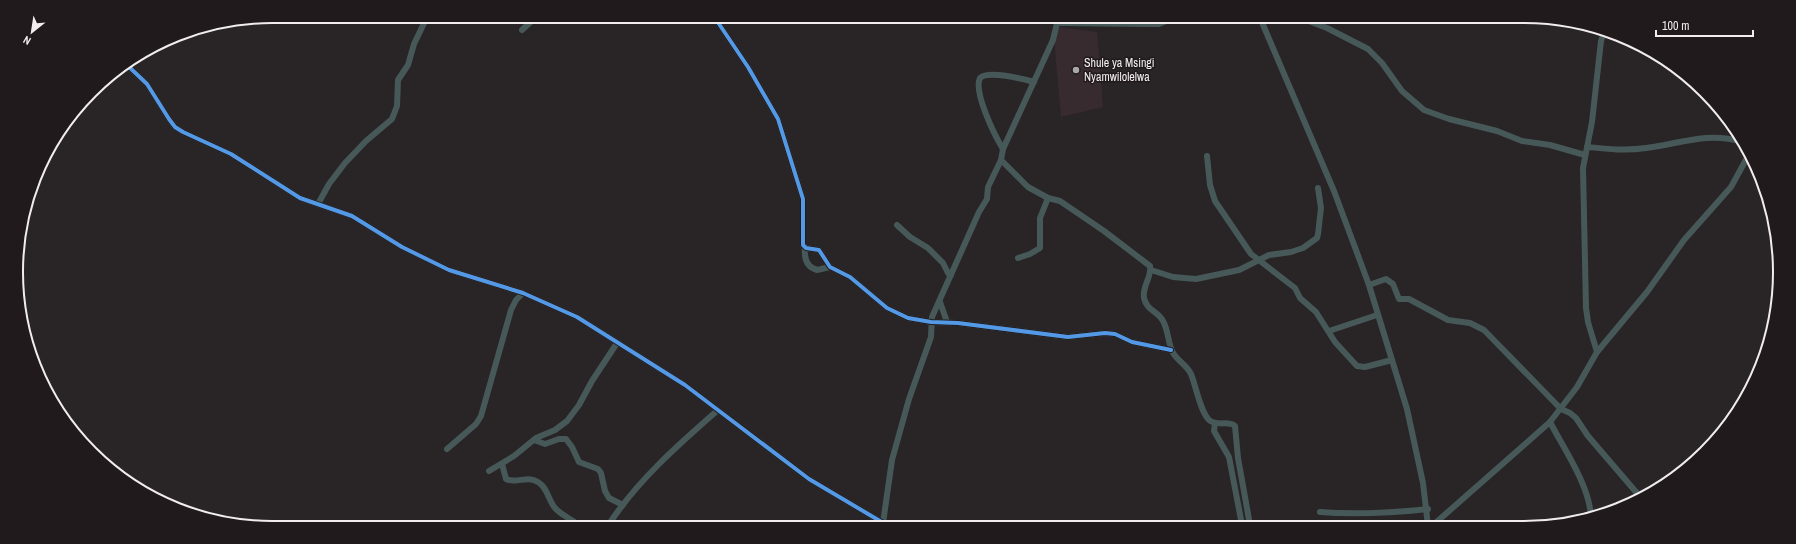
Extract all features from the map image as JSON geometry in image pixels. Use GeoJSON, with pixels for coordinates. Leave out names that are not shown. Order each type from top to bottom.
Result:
{"type":"FeatureCollection","features":[{"type":"Feature","properties":{"kind":"street"},"geometry":{"type":"LineString","coordinates":[[318,204],[329,184],[345,163],[366,141],[392,119],[397,106],[398,80],[408,65],[414,44],[424,23]]}},
{"type":"Feature","properties":{"kind":"street"},"geometry":{"type":"LineString","coordinates":[[522,30],[530,23]]}},
{"type":"Feature","properties":{"kind":"street"},"geometry":{"type":"LineString","coordinates":[[718,23],[748,67],[778,119],[803,199],[802,232],[805,258],[810,266],[817,270],[830,266]]}},
{"type":"Feature","properties":{"kind":"street"},"geometry":{"type":"LineString","coordinates":[[884,521],[892,460],[911,393],[931,337],[930,322],[979,212],[986,203],[990,183],[1002,160],[1003,149],[1053,40],[1057,23]]}},
{"type":"Feature","properties":{"kind":"street"},"geometry":{"type":"LineString","coordinates":[[1118,23],[1161,23]]}},
{"type":"Feature","properties":{"kind":"street"},"geometry":{"type":"LineString","coordinates":[[1262,23],[1334,191],[1369,285],[1377,316],[1392,360],[1415,444],[1428,509],[1428,521]]}},
{"type":"Feature","properties":{"kind":"street"},"geometry":{"type":"LineString","coordinates":[[1312,23],[1368,49],[1382,64],[1402,91],[1424,110],[1450,119],[1497,131],[1522,141],[1550,145],[1585,155]]}},
{"type":"Feature","properties":{"kind":"street"},"geometry":{"type":"LineString","coordinates":[[1597,352],[1588,322],[1586,308],[1583,192],[1585,155],[1588,147],[1592,122],[1601,41],[1603,36]]}},
{"type":"Feature","properties":{"kind":"street"},"geometry":{"type":"LineString","coordinates":[[130,68],[147,84],[175,127],[231,154],[300,198],[340,211],[361,221],[402,247],[449,270],[523,293],[565,310],[680,381],[809,479],[879,521]]}},
{"type":"Feature","properties":{"kind":"street"},"geometry":{"type":"LineString","coordinates":[[1003,149],[988,117],[978,84],[980,78],[988,75],[1015,77],[1034,82]]}},
{"type":"Feature","properties":{"kind":"street"},"geometry":{"type":"LineString","coordinates":[[1588,147],[1617,150],[1646,148],[1687,139],[1722,138],[1735,141]]}},
{"type":"Feature","properties":{"kind":"street"},"geometry":{"type":"LineString","coordinates":[[1207,156],[1210,185],[1214,201],[1251,254],[1294,288],[1300,298],[1316,312],[1335,342],[1357,366],[1365,367],[1392,360]]}},
{"type":"Feature","properties":{"kind":"street"},"geometry":{"type":"LineString","coordinates":[[1002,160],[1028,187],[1048,198],[1060,201],[1147,262],[1151,270],[1173,277],[1196,279],[1239,270],[1269,255],[1291,252],[1303,248],[1317,238],[1321,208],[1318,188]]}},
{"type":"Feature","properties":{"kind":"street"},"geometry":{"type":"LineString","coordinates":[[1441,521],[1550,422],[1577,387],[1597,352],[1647,292],[1684,240],[1731,187],[1746,160]]}},
{"type":"Feature","properties":{"kind":"street"},"geometry":{"type":"LineString","coordinates":[[1018,258],[1030,254],[1040,248],[1040,218],[1048,198]]}},
{"type":"Feature","properties":{"kind":"street"},"geometry":{"type":"LineString","coordinates":[[897,225],[910,237],[928,248],[943,263],[948,273],[951,275]]}},
{"type":"Feature","properties":{"kind":"street"},"geometry":{"type":"LineString","coordinates":[[804,247],[819,250],[830,266],[850,277],[894,312],[930,322],[947,322],[1068,337],[1110,334],[1132,342],[1171,350]]}},
{"type":"Feature","properties":{"kind":"street"},"geometry":{"type":"LineString","coordinates":[[1151,270],[1145,283],[1144,299],[1150,310],[1159,316],[1163,321],[1171,350],[1191,374],[1207,417],[1215,423],[1231,424],[1235,426],[1238,458],[1249,521]]}},
{"type":"Feature","properties":{"kind":"street"},"geometry":{"type":"LineString","coordinates":[[1369,285],[1386,279],[1393,284],[1399,299],[1409,299],[1448,320],[1470,322],[1484,330],[1560,409],[1570,413],[1576,418],[1588,436],[1638,493]]}},
{"type":"Feature","properties":{"kind":"street"},"geometry":{"type":"LineString","coordinates":[[447,449],[476,424],[481,416],[511,310],[516,300],[523,293]]}},
{"type":"Feature","properties":{"kind":"street"},"geometry":{"type":"LineString","coordinates":[[940,302],[947,322]]}},
{"type":"Feature","properties":{"kind":"street"},"geometry":{"type":"LineString","coordinates":[[1329,331],[1377,316]]}},
{"type":"Feature","properties":{"kind":"street"},"geometry":{"type":"LineString","coordinates":[[489,471],[502,464],[534,440],[555,430],[567,422],[579,406],[592,381],[617,343]]}},
{"type":"Feature","properties":{"kind":"street"},"geometry":{"type":"LineString","coordinates":[[611,521],[623,505],[684,439],[718,410]]}},
{"type":"Feature","properties":{"kind":"street"},"geometry":{"type":"LineString","coordinates":[[1550,422],[1575,470],[1587,497],[1590,512]]}},
{"type":"Feature","properties":{"kind":"street"},"geometry":{"type":"LineString","coordinates":[[1215,423],[1214,430],[1229,457],[1241,521]]}},
{"type":"Feature","properties":{"kind":"street"},"geometry":{"type":"LineString","coordinates":[[534,440],[544,444],[559,439],[566,439],[572,446],[579,462],[594,467],[601,473],[605,491],[609,498],[623,505]]}},
{"type":"Feature","properties":{"kind":"street"},"geometry":{"type":"LineString","coordinates":[[502,464],[506,479],[514,482],[528,478],[539,482],[545,489],[553,506],[573,521]]}},
{"type":"Feature","properties":{"kind":"street"},"geometry":{"type":"LineString","coordinates":[[1320,512],[1377,514],[1428,509]]}},
{"type":"Feature","properties":{"kind":"shaded area"},"geometry":{"type":"Polygon","coordinates":[[[1053,26],[1097,32],[1103,107],[1061,117],[1053,26]]]}},
{"type":"Feature","properties":{"kind":"cycle path"},"geometry":{"type":"LineString","coordinates":[[718,23],[748,67],[778,119],[803,199],[803,245],[806,248],[819,250],[830,267],[850,277],[887,308],[908,318],[931,322],[958,323],[1068,337],[1105,333],[1115,334],[1132,342],[1171,350]]}},
{"type":"Feature","properties":{"kind":"cycle path"},"geometry":{"type":"LineString","coordinates":[[130,68],[147,84],[175,127],[183,132],[231,154],[300,198],[352,216],[402,247],[449,270],[523,293],[577,317],[685,385],[809,479],[880,521]]}},
{"type":"Feature","properties":{"kind":"place","name":"Shule ya Msingi Nyamwilolelwa"},"geometry":{"type":"Point","coordinates":[1076,70]}}]}
